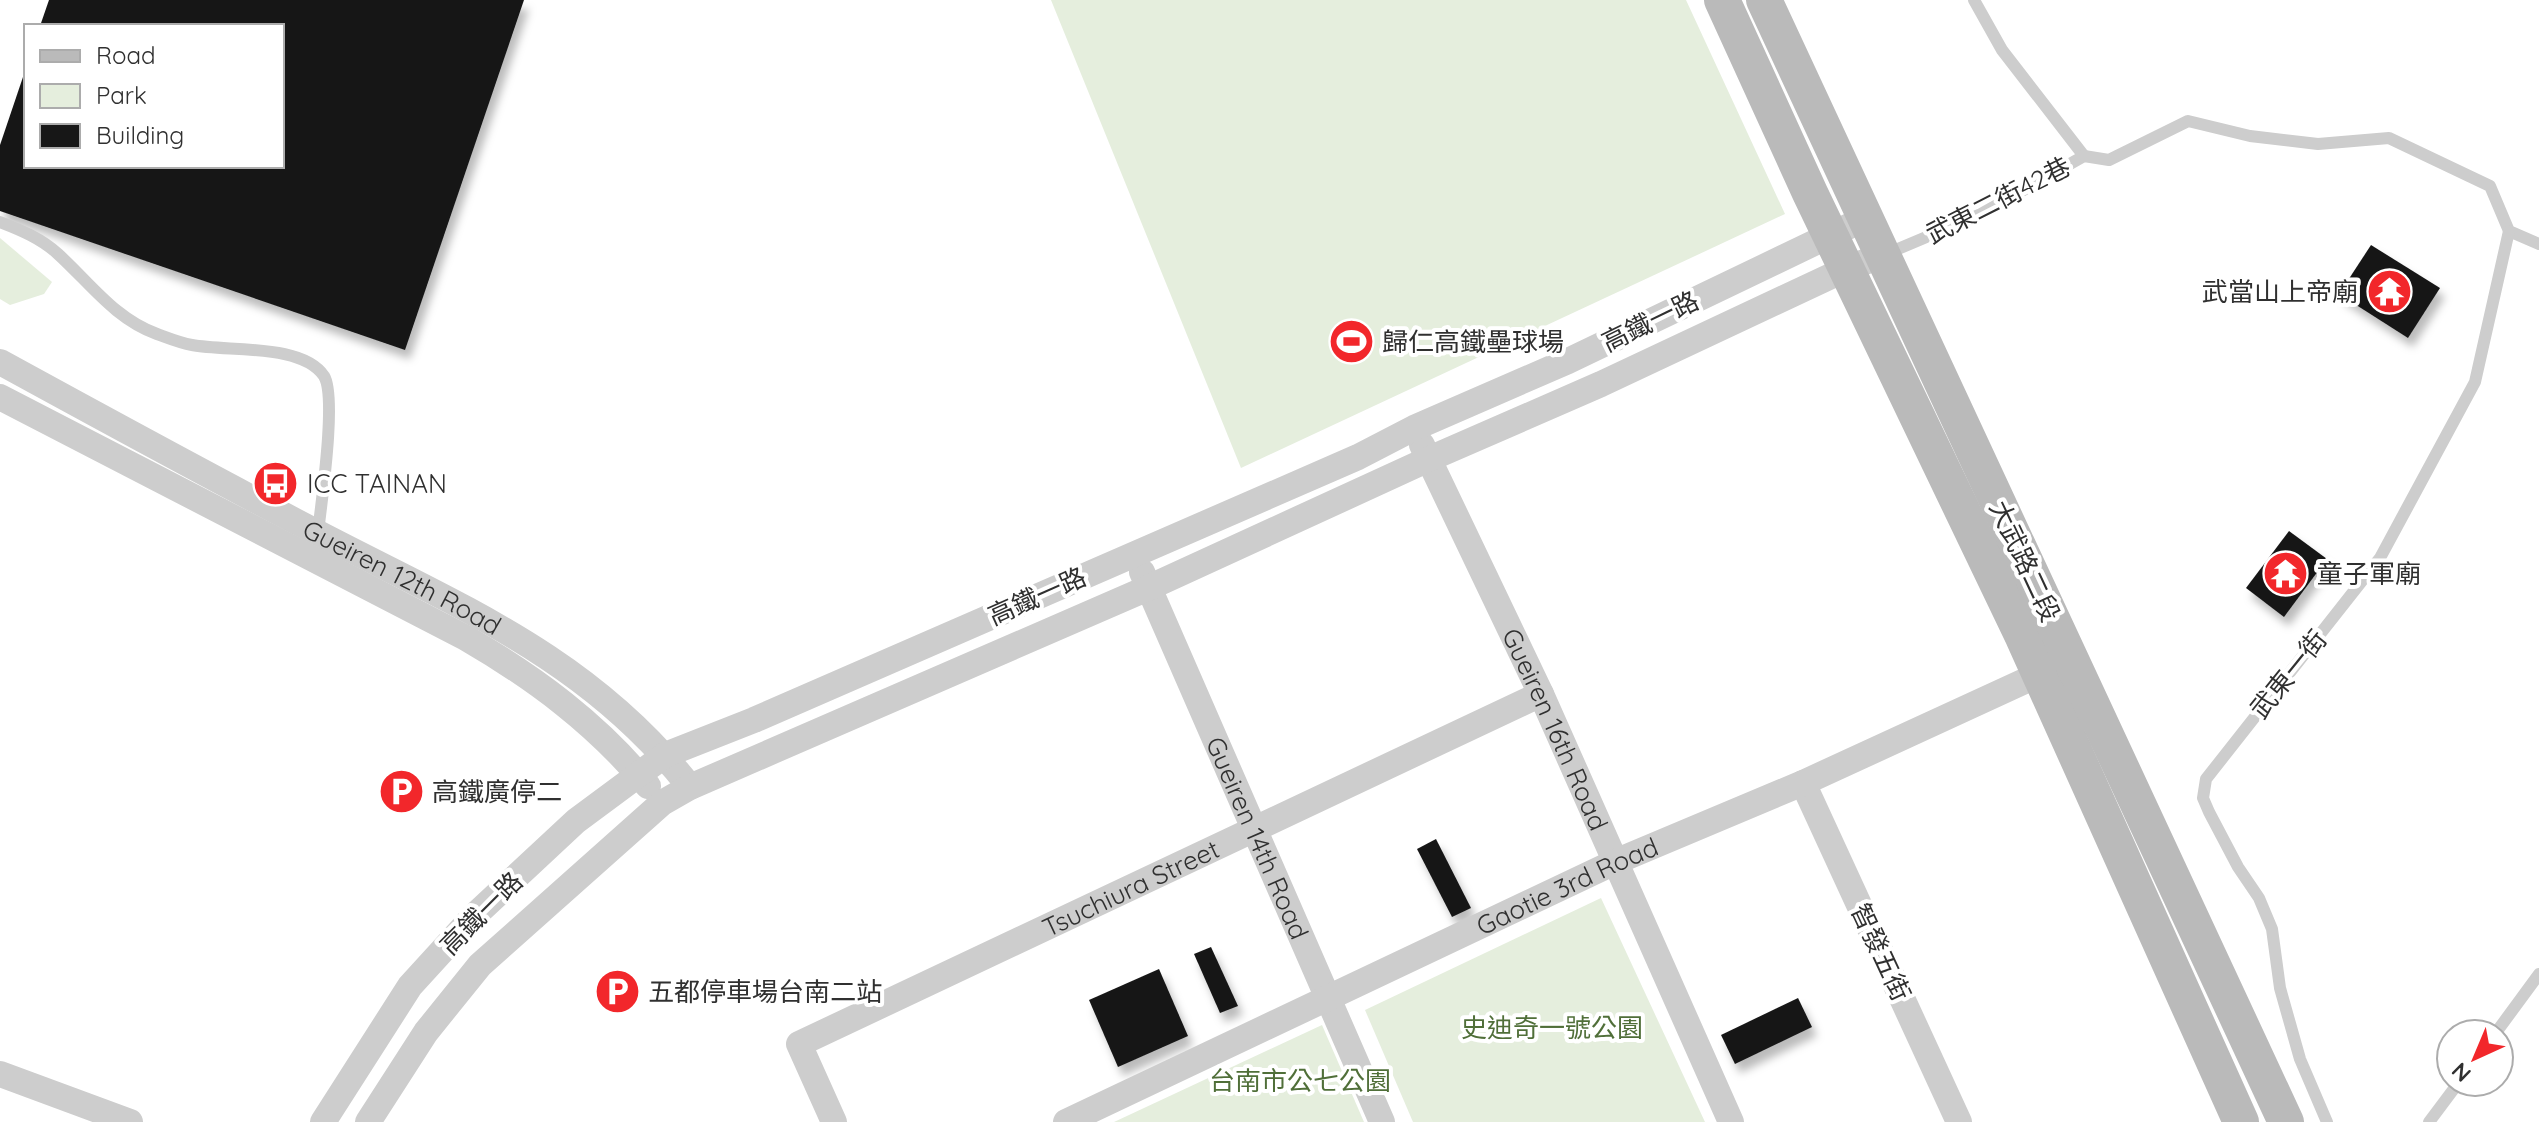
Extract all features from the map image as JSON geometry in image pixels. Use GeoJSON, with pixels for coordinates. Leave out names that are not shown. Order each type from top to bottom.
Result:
{"type":"FeatureCollection","features":[{"type":"Feature","properties":{"kind":"street","name":"大武路二段"},"geometry":{"type":"LineString","coordinates":[[1722,0],[1846,269],[2055,667],[2286,1122]]}},
{"type":"Feature","properties":{"kind":"street","name":"大武路二段"},"geometry":{"type":"LineString","coordinates":[[1764,0],[1883,255],[2241,1122]]}},
{"type":"Feature","properties":{"kind":"street","name":"高鐵一路"},"geometry":{"type":"LineString","coordinates":[[323,1122],[410,986],[473,917],[565,832],[665,755],[754,720],[1358,457],[1414,428],[1568,361],[1866,218]]}},
{"type":"Feature","properties":{"kind":"street","name":"高鐵一路"},"geometry":{"type":"LineString","coordinates":[[368,1122],[426,1032],[480,965],[662,803],[690,787],[1148,588],[1601,384],[1846,269],[1883,255]]}},
{"type":"Feature","properties":{"kind":"street","name":"Gueiren 12th Road"},"geometry":{"type":"LineString","coordinates":[[0,362],[526,641],[615,706],[665,755],[690,787]]}},
{"type":"Feature","properties":{"kind":"street","name":"Gueiren 12th Road"},"geometry":{"type":"LineString","coordinates":[[0,397],[491,653],[560,699],[596,731],[662,803]]}},
{"type":"Feature","properties":{"kind":"street","name":"Gueiren 16th Road"},"geometry":{"type":"LineString","coordinates":[[1414,428],[1541,694],[1731,1122]]}},
{"type":"Feature","properties":{"kind":"street","name":"Gueiren 14th Road"},"geometry":{"type":"LineString","coordinates":[[1135,553],[1382,1122]]}},
{"type":"Feature","properties":{"kind":"street","name":"Gaotie 3rd Road"},"geometry":{"type":"LineString","coordinates":[[1066,1122],[1615,862],[1803,783],[2055,667]]}},
{"type":"Feature","properties":{"kind":"street","name":"Tsuchiura Street"},"geometry":{"type":"LineString","coordinates":[[834,1122],[799,1044],[1541,694]]}},
{"type":"Feature","properties":{"kind":"street","name":"智發五街"},"geometry":{"type":"LineString","coordinates":[[1803,783],[1959,1122]]}},
{"type":"Feature","properties":{"kind":"street"},"geometry":{"type":"LineString","coordinates":[[0,1074],[130,1122]]}},
{"type":"Feature","properties":{"kind":"lane"},"geometry":{"type":"LineString","coordinates":[[1974,0],[2002,50],[2084,156]]}},
{"type":"Feature","properties":{"kind":"lane","name":"武東二街42巷"},"geometry":{"type":"LineString","coordinates":[[1883,255],[1981,214],[2084,156],[2109,160],[2188,121],[2250,136],[2318,144],[2389,138],[2490,186],[2509,231]]}},
{"type":"Feature","properties":{"kind":"lane"},"geometry":{"type":"LineString","coordinates":[[0,222],[24,231],[56,252],[120,315],[148,330],[190,345],[286,352],[315,367],[329,389],[318,533]]}},
{"type":"Feature","properties":{"kind":"lane"},"geometry":{"type":"LineString","coordinates":[[2509,231],[2539,244]]}},
{"type":"Feature","properties":{"kind":"lane","name":"武東一街"},"geometry":{"type":"LineString","coordinates":[[2327,1122],[2300,1059],[2280,988],[2272,929],[2259,898],[2238,867],[2209,812],[2203,798],[2206,779],[2380,558],[2475,382],[2509,231]]}},
{"type":"Feature","properties":{"kind":"lane"},"geometry":{"type":"LineString","coordinates":[[2507,1018],[2539,974]]}},
{"type":"Feature","properties":{"kind":"lane"},"geometry":{"type":"LineString","coordinates":[[2429,1122],[2447,1098]]}},
{"type":"Feature","properties":{"kind":"green space","name":"歸仁高鐵壘球場"},"geometry":{"type":"Polygon","coordinates":[[[1051,0],[1686,0],[1785,214],[1241,468],[1051,0]]]}},
{"type":"Feature","properties":{"kind":"green space"},"geometry":{"type":"Polygon","coordinates":[[[0,238],[52,282],[44,294],[10,305],[0,299],[0,238]]]}},
{"type":"Feature","properties":{"kind":"green space","name":"史迪奇一號公園"},"geometry":{"type":"Polygon","coordinates":[[[1601,898],[1705,1122],[1413,1122],[1365,1010],[1601,898]]]}},
{"type":"Feature","properties":{"kind":"green space","name":"台南市公七公園"},"geometry":{"type":"Polygon","coordinates":[[[1322,1025],[1364,1122],[1114,1122],[1322,1025]]]}},
{"type":"Feature","properties":{"kind":"building"},"geometry":{"type":"Polygon","coordinates":[[[49,0],[524,0],[405,350],[0,211],[0,145],[23,77],[24,168],[284,168],[284,24],[41,24],[49,0]]]}},
{"type":"Feature","properties":{"kind":"building","name":"武當山上帝廟"},"geometry":{"type":"Polygon","coordinates":[[[2371,245],[2440,288],[2408,338],[2339,294],[2371,245]]]}},
{"type":"Feature","properties":{"kind":"building","name":"童子軍廟"},"geometry":{"type":"Polygon","coordinates":[[[2289,531],[2327,559],[2284,617],[2246,588],[2289,531]]]}},
{"type":"Feature","properties":{"kind":"building"},"geometry":{"type":"Polygon","coordinates":[[[1436,839],[1471,908],[1452,917],[1417,849],[1436,839]]]}},
{"type":"Feature","properties":{"kind":"building"},"geometry":{"type":"Polygon","coordinates":[[[1211,947],[1238,1006],[1220,1013],[1194,954],[1211,947]]]}},
{"type":"Feature","properties":{"kind":"building"},"geometry":{"type":"Polygon","coordinates":[[[1159,969],[1188,1036],[1118,1067],[1089,1000],[1159,969]]]}},
{"type":"Feature","properties":{"kind":"building"},"geometry":{"type":"Polygon","coordinates":[[[1798,998],[1812,1027],[1735,1064],[1721,1035],[1798,998]]]}},
{"type":"Feature","properties":{"kind":"place","name":"武當山上帝廟"},"geometry":{"type":"Point","coordinates":[2389,291]}},
{"type":"Feature","properties":{"kind":"place","name":"歸仁高鐵壘球場"},"geometry":{"type":"Point","coordinates":[1351,341]}},
{"type":"Feature","properties":{"kind":"place","name":"ICC TAINAN"},"geometry":{"type":"Point","coordinates":[276,483]}},
{"type":"Feature","properties":{"kind":"place","name":"童子軍廟"},"geometry":{"type":"Point","coordinates":[2286,573]}},
{"type":"Feature","properties":{"kind":"place","name":"高鐵廣停二"},"geometry":{"type":"Point","coordinates":[401,791]}},
{"type":"Feature","properties":{"kind":"place","name":"五都停車場台南二站"},"geometry":{"type":"Point","coordinates":[617,991]}}]}
